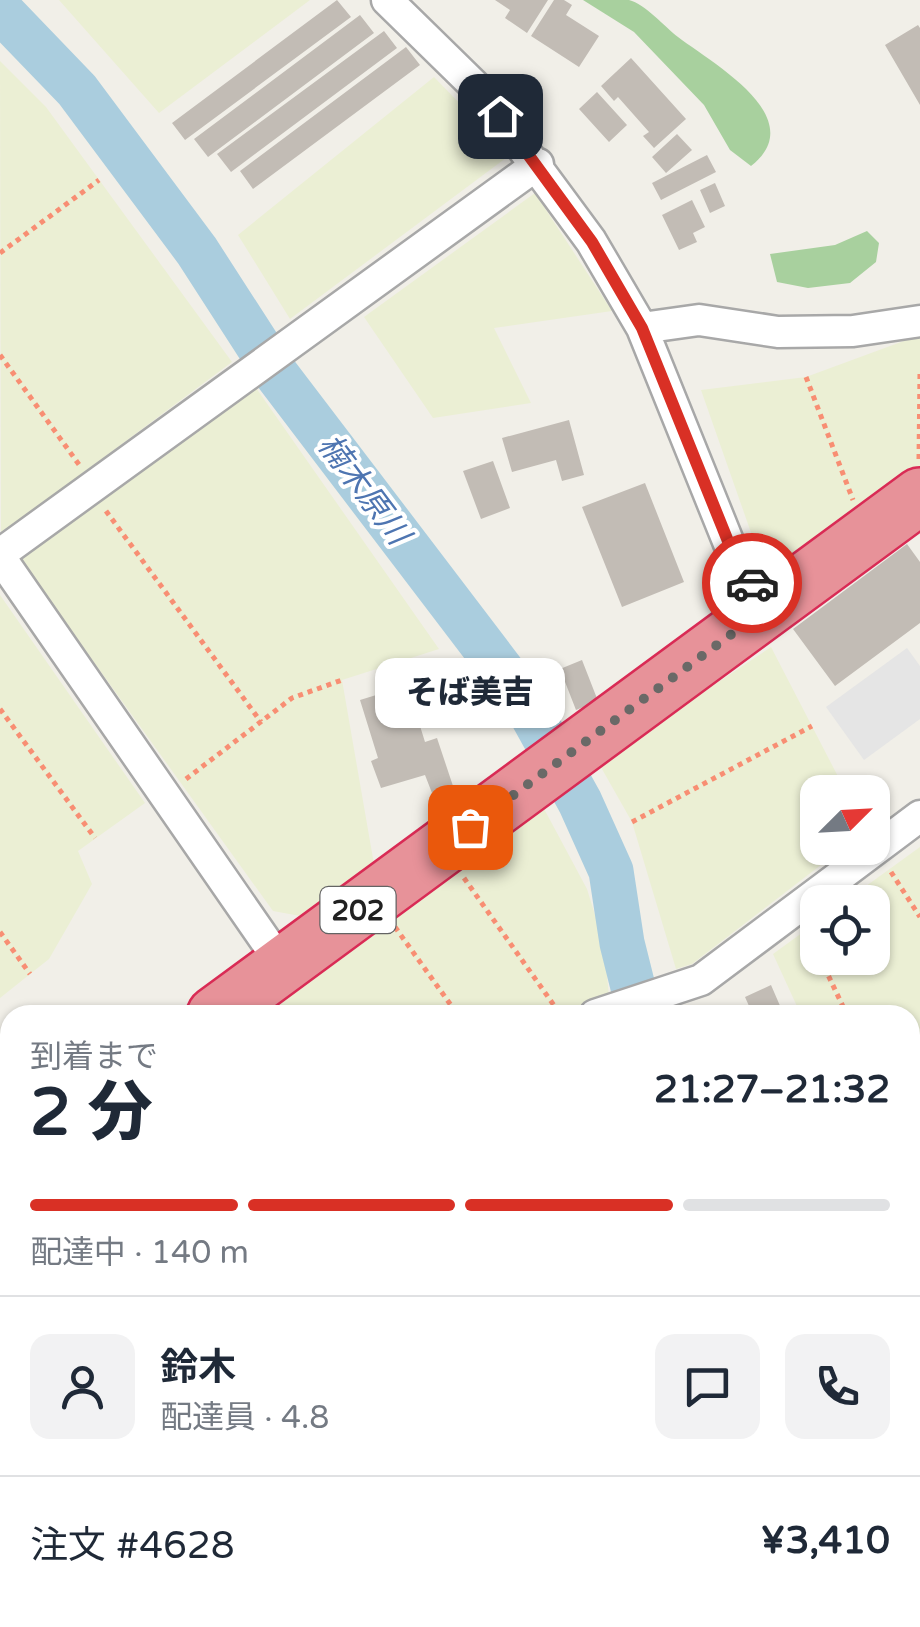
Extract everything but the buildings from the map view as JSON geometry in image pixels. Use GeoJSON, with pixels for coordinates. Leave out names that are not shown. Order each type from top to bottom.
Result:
{"type":"FeatureCollection","features":[{"type":"Feature","properties":{"kind":"highway","name":"202"},"geometry":{"type":"LineString","coordinates":[[229,1005],[767,608],[919,483]]}},
{"type":"Feature","properties":{"kind":"street"},"geometry":{"type":"LineString","coordinates":[[387,0],[481,92],[592,242],[642,328],[734,556],[767,608]]}},
{"type":"Feature","properties":{"kind":"street"},"geometry":{"type":"LineString","coordinates":[[283,966],[0,555],[538,164]]}},
{"type":"Feature","properties":{"kind":"street"},"geometry":{"type":"LineString","coordinates":[[642,328],[699,320],[778,332],[853,330],[920,322]]}},
{"type":"Feature","properties":{"kind":"street"},"geometry":{"type":"LineString","coordinates":[[625,1005],[701,980],[920,816]]}},
{"type":"Feature","properties":{"kind":"path"},"geometry":{"type":"LineString","coordinates":[[0,253],[98,180]]}},
{"type":"Feature","properties":{"kind":"path"},"geometry":{"type":"LineString","coordinates":[[0,355],[85,472]]}},
{"type":"Feature","properties":{"kind":"path"},"geometry":{"type":"LineString","coordinates":[[919,483],[920,372]]}},
{"type":"Feature","properties":{"kind":"path"},"geometry":{"type":"LineString","coordinates":[[806,377],[858,514]]}},
{"type":"Feature","properties":{"kind":"path"},"geometry":{"type":"LineString","coordinates":[[96,497],[261,722]]}},
{"type":"Feature","properties":{"kind":"path"},"geometry":{"type":"LineString","coordinates":[[182,782],[292,698],[342,680]]}},
{"type":"Feature","properties":{"kind":"path"},"geometry":{"type":"LineString","coordinates":[[0,709],[96,838]]}},
{"type":"Feature","properties":{"kind":"path"},"geometry":{"type":"LineString","coordinates":[[632,822],[812,726]]}},
{"type":"Feature","properties":{"kind":"path"},"geometry":{"type":"LineString","coordinates":[[456,867],[554,1005]]}},
{"type":"Feature","properties":{"kind":"path"},"geometry":{"type":"LineString","coordinates":[[890,870],[920,917]]}},
{"type":"Feature","properties":{"kind":"path"},"geometry":{"type":"LineString","coordinates":[[387,917],[451,1005]]}},
{"type":"Feature","properties":{"kind":"path"},"geometry":{"type":"LineString","coordinates":[[0,932],[30,974]]}},
{"type":"Feature","properties":{"kind":"path"},"geometry":{"type":"LineString","coordinates":[[828,975],[842,1005]]}},
{"type":"Feature","properties":{"kind":"green space"},"geometry":{"type":"Polygon","coordinates":[[[59,0],[310,0],[159,113],[59,0]]]}},
{"type":"Feature","properties":{"kind":"green space"},"geometry":{"type":"Polygon","coordinates":[[[583,0],[635,2],[750,93],[764,111],[770,129],[767,148],[751,166],[730,150],[704,105],[634,32],[583,0]]]}},
{"type":"Feature","properties":{"kind":"green space"},"geometry":{"type":"Polygon","coordinates":[[[0,61],[46,107],[232,362],[1,534],[0,61]]]}},
{"type":"Feature","properties":{"kind":"green space"},"geometry":{"type":"Polygon","coordinates":[[[434,77],[510,155],[290,319],[238,235],[434,77]]]}},
{"type":"Feature","properties":{"kind":"green space"},"geometry":{"type":"Polygon","coordinates":[[[535,193],[612,311],[494,328],[531,403],[433,418],[364,317],[535,193]]]}},
{"type":"Feature","properties":{"kind":"green space"},"geometry":{"type":"Polygon","coordinates":[[[867,231],[879,243],[876,262],[850,283],[808,288],[777,282],[770,254],[835,245],[867,231]]]}},
{"type":"Feature","properties":{"kind":"green space"},"geometry":{"type":"Polygon","coordinates":[[[920,335],[920,469],[792,560],[755,544],[701,390],[806,377],[920,335]]]}},
{"type":"Feature","properties":{"kind":"green space"},"geometry":{"type":"Polygon","coordinates":[[[254,385],[439,649],[342,680],[375,870],[317,919],[273,911],[16,554],[254,385]]]}},
{"type":"Feature","properties":{"kind":"green space"},"geometry":{"type":"Polygon","coordinates":[[[0,595],[145,803],[78,851],[92,884],[49,959],[0,998],[0,595]]]}},
{"type":"Feature","properties":{"kind":"green space"},"geometry":{"type":"Polygon","coordinates":[[[771,647],[837,775],[800,775],[800,865],[821,865],[692,964],[676,969],[632,822],[598,762],[771,647]]]}},
{"type":"Feature","properties":{"kind":"green space"},"geometry":{"type":"Polygon","coordinates":[[[542,805],[587,889],[604,944],[609,997],[579,1005],[265,1005],[542,805]]]}},
{"type":"Feature","properties":{"kind":"green space"},"geometry":{"type":"Polygon","coordinates":[[[920,847],[920,1005],[796,1005],[773,954],[800,934],[800,975],[890,975],[890,885],[867,885],[920,847]]]}},
{"type":"Feature","properties":{"kind":"shaded area"},"geometry":{"type":"Polygon","coordinates":[[[907,648],[920,666],[920,719],[864,760],[826,707],[907,648]]]}},
{"type":"Feature","properties":{"kind":"waterway","name":"楠木原川"},"geometry":{"type":"LineString","coordinates":[[0,10],[77,90],[197,251],[277,375],[522,697],[580,802],[611,871],[622,943],[638,1005]]}},
{"type":"Feature","properties":{"kind":"way so far"},"geometry":{"type":"LineString","coordinates":[[470,827],[767,608],[752,583]]}},
{"type":"Feature","properties":{"kind":"place","name":"そば美吉"},"geometry":{"type":"Point","coordinates":[470,827]}},
{"type":"Feature","properties":{"kind":"route"},"geometry":{"type":"LineString","coordinates":[[500,116],[592,242],[642,328],[734,556],[752,583]]}}]}
